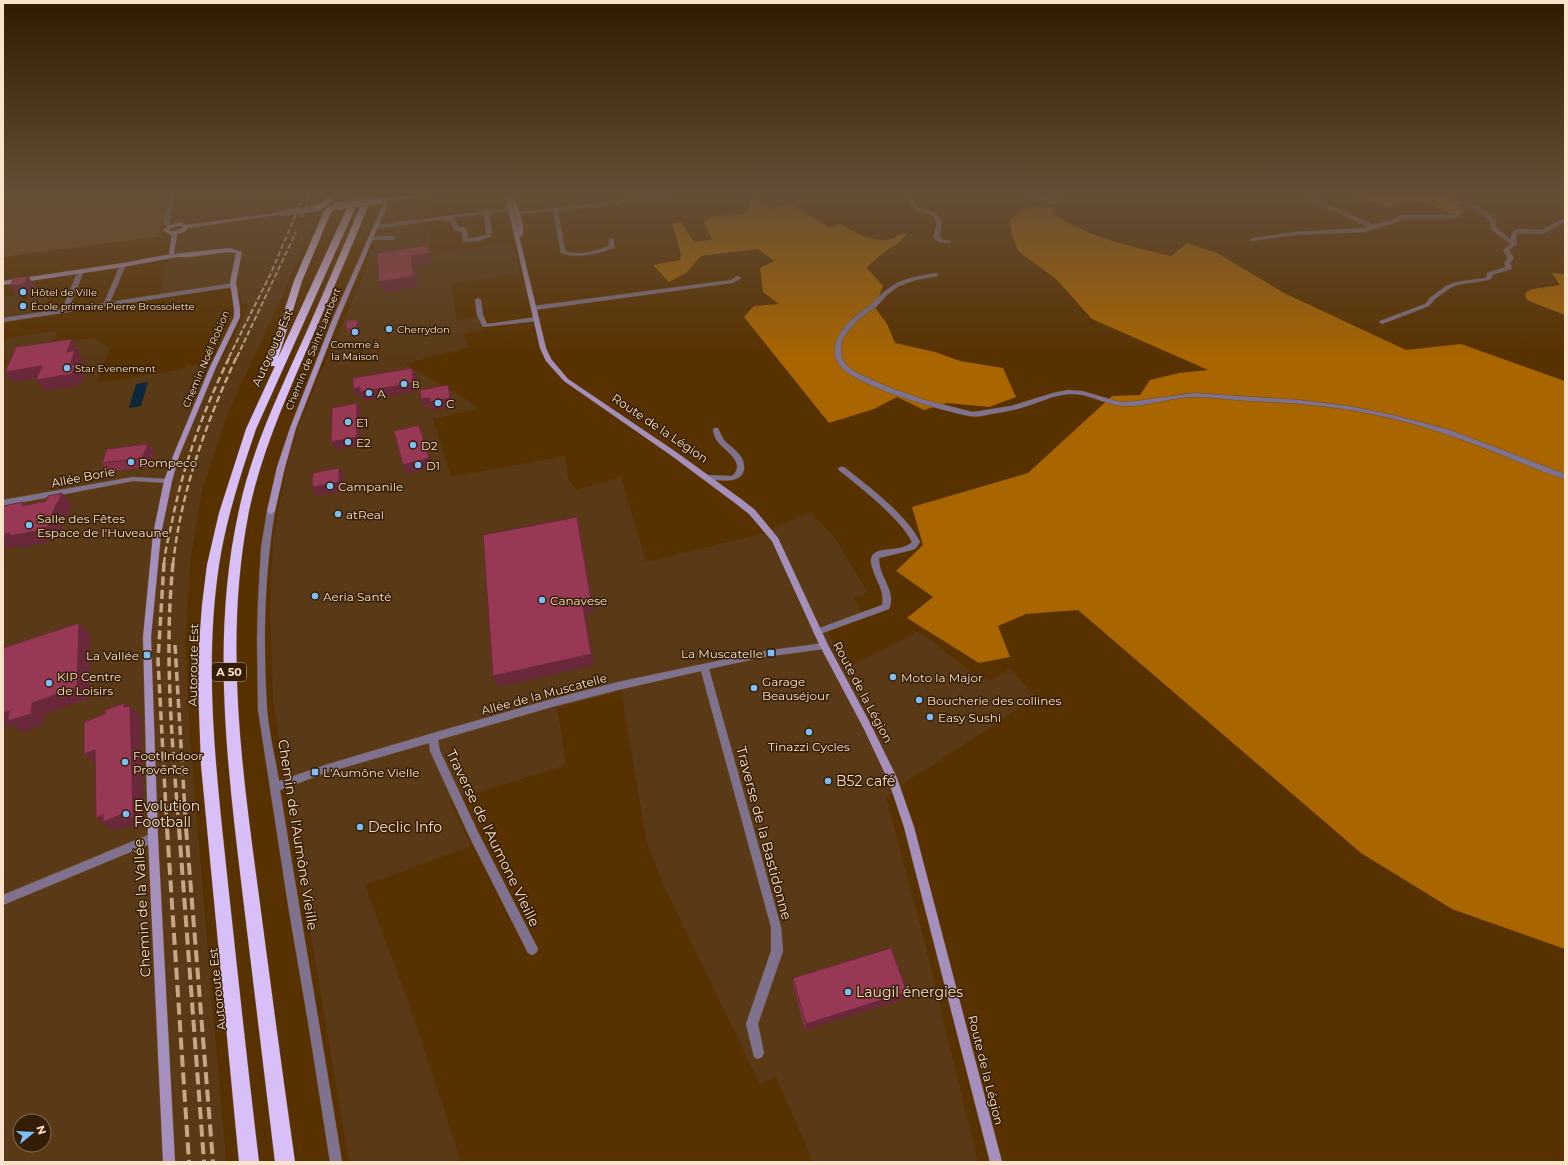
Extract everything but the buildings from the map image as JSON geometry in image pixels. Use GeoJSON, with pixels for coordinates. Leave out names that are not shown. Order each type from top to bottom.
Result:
{"type":"FeatureCollection","features":[{"type":"Feature","properties":{"kind":"highway"},"geometry":{"type":"LineString","coordinates":[[251,429],[262,390],[279,346],[298,281],[311,249]]}},
{"type":"Feature","properties":{"kind":"highway","name":"Autoroute Est"},"geometry":{"type":"LineString","coordinates":[[249,1162],[210,795],[205,672],[208,611],[213,566],[224,515],[237,468],[251,429],[332,249]]}},
{"type":"Feature","properties":{"kind":"highway","name":"A 50"},"geometry":{"type":"LineString","coordinates":[[285,1162],[237,788],[230,710],[230,604],[235,562],[244,510],[256,465],[283,392],[345,249]]}},
{"type":"Feature","properties":{"kind":"main road"},"geometry":{"type":"LineString","coordinates":[[3,283],[123,265],[172,255],[173,249]]}},
{"type":"Feature","properties":{"kind":"main road","name":"Chemin de Saint-Lambert"},"geometry":{"type":"LineString","coordinates":[[271,511],[281,467],[293,428],[336,318],[366,249]]}},
{"type":"Feature","properties":{"kind":"main road","name":"Route de la Légion"},"geometry":{"type":"LineString","coordinates":[[520,249],[541,341],[548,360],[566,380],[708,477],[752,512],[775,540],[817,632],[867,726],[894,781],[909,827],[996,1162]]}},
{"type":"Feature","properties":{"kind":"main road","name":"Chemin Noël Robion"},"geometry":{"type":"LineString","coordinates":[[157,534],[168,481],[176,456],[237,317],[239,308],[233,285],[234,272],[239,252],[229,250],[189,255],[172,255]]}},
{"type":"Feature","properties":{"kind":"main road","name":"Chemin de la Vallée"},"geometry":{"type":"LineString","coordinates":[[157,534],[147,637],[153,838],[169,1162]]}},
{"type":"Feature","properties":{"kind":"street"},"geometry":{"type":"LineString","coordinates":[[563,249],[566,254],[577,254],[605,249]]}},
{"type":"Feature","properties":{"kind":"street"},"geometry":{"type":"LineString","coordinates":[[1382,322],[1427,305],[1433,298],[1448,287],[1456,284],[1486,280],[1490,277],[1489,274],[1509,268],[1507,263],[1511,258],[1507,249]]}},
{"type":"Feature","properties":{"kind":"street"},"geometry":{"type":"LineString","coordinates":[[106,304],[123,265]]}},
{"type":"Feature","properties":{"kind":"street"},"geometry":{"type":"LineString","coordinates":[[65,310],[81,271]]}},
{"type":"Feature","properties":{"kind":"street"},"geometry":{"type":"LineString","coordinates":[[936,276],[906,280],[885,294],[876,304],[856,318],[840,337],[839,355],[842,364],[860,376],[901,394],[976,415],[1021,405],[1060,393],[1075,392],[1102,398],[1114,403],[1126,404],[1167,397],[1195,395],[1302,401],[1329,405],[1382,414],[1460,437],[1565,477]]}},
{"type":"Feature","properties":{"kind":"street"},"geometry":{"type":"LineString","coordinates":[[534,308],[732,281],[738,278]]}},
{"type":"Feature","properties":{"kind":"street"},"geometry":{"type":"LineString","coordinates":[[3,320],[233,285]]}},
{"type":"Feature","properties":{"kind":"street"},"geometry":{"type":"LineString","coordinates":[[478,300],[480,315],[485,326],[537,319]]}},
{"type":"Feature","properties":{"kind":"street"},"geometry":{"type":"LineString","coordinates":[[708,477],[715,476],[733,478],[736,477],[741,467],[741,462],[719,439],[716,430]]}},
{"type":"Feature","properties":{"kind":"street"},"geometry":{"type":"LineString","coordinates":[[817,632],[886,607],[887,599],[874,556],[878,553],[893,552],[912,547],[916,542],[916,539],[906,527],[864,486],[842,469]]}},
{"type":"Feature","properties":{"kind":"street","name":"Allée Borie"},"geometry":{"type":"LineString","coordinates":[[3,503],[133,479],[168,481]]}},
{"type":"Feature","properties":{"kind":"street","name":"Chemin de l'Aumône Vieille"},"geometry":{"type":"LineString","coordinates":[[271,511],[265,548],[262,602],[261,674],[263,710],[294,911],[314,1022],[336,1162]]}},
{"type":"Feature","properties":{"kind":"street","name":"Allée de la Muscatelle"},"geometry":{"type":"LineString","coordinates":[[275,787],[325,768],[552,703],[764,654],[824,646]]}},
{"type":"Feature","properties":{"kind":"street","name":"Traverse de la Bastidonne"},"geometry":{"type":"LineString","coordinates":[[704,667],[776,926],[777,951],[752,1024],[758,1053]]}},
{"type":"Feature","properties":{"kind":"street","name":"Traverse de l'Aumone Vieille"},"geometry":{"type":"LineString","coordinates":[[433,737],[435,751],[451,786],[532,949]]}},
{"type":"Feature","properties":{"kind":"street"},"geometry":{"type":"LineString","coordinates":[[3,900],[153,838]]}},
{"type":"Feature","properties":{"kind":"shaded area"},"geometry":{"type":"Polygon","coordinates":[[[3,249],[61,249],[3,257],[3,249]]]}},
{"type":"Feature","properties":{"kind":"shaded area"},"geometry":{"type":"Polygon","coordinates":[[[170,249],[302,249],[283,295],[228,412],[202,491],[191,557],[185,641],[190,740],[226,1162],[3,1162],[3,372],[8,360],[3,360],[3,347],[7,338],[57,331],[52,343],[94,338],[110,347],[97,383],[185,369],[186,366],[222,360],[248,307],[248,303],[243,304],[236,283],[159,295],[170,249]]]}},
{"type":"Feature","properties":{"kind":"shaded area"},"geometry":{"type":"Polygon","coordinates":[[[371,249],[431,249],[432,254],[463,249],[515,249],[520,273],[451,285],[457,320],[479,316],[483,329],[463,334],[469,347],[405,364],[467,400],[479,409],[433,419],[451,477],[565,456],[568,478],[576,490],[621,477],[646,562],[761,534],[810,512],[835,538],[868,593],[854,598],[859,606],[860,615],[826,627],[835,649],[847,668],[917,632],[931,640],[978,678],[991,680],[1010,669],[1035,696],[987,730],[907,781],[886,798],[920,924],[978,1162],[813,1162],[776,1077],[760,1084],[664,886],[647,843],[621,691],[557,708],[566,765],[450,801],[471,846],[365,885],[414,1018],[461,1162],[349,1162],[290,812],[273,700],[270,605],[273,540],[289,456],[298,428],[319,377],[362,279],[371,249]]]}},
{"type":"Feature","properties":{"kind":"shaded area"},"geometry":{"type":"Polygon","coordinates":[[[680,249],[755,249],[701,256],[686,273],[669,282],[653,265],[680,260],[681,254],[680,249]]]}},
{"type":"Feature","properties":{"kind":"shaded area"},"geometry":{"type":"Polygon","coordinates":[[[758,249],[889,249],[867,268],[883,286],[877,301],[876,309],[887,324],[895,343],[935,352],[960,361],[1003,368],[1016,397],[989,407],[947,403],[924,410],[897,397],[874,409],[829,423],[744,317],[754,306],[779,304],[763,292],[760,268],[774,261],[758,249]]]}},
{"type":"Feature","properties":{"kind":"shaded area"},"geometry":{"type":"Polygon","coordinates":[[[1017,249],[1145,249],[1171,256],[1179,249],[1206,249],[1217,253],[1284,293],[1406,350],[1461,344],[1565,381],[1565,949],[1452,909],[1361,853],[1078,610],[1026,614],[998,626],[1010,657],[979,663],[907,618],[933,597],[896,571],[923,545],[912,507],[1028,473],[1112,396],[1140,395],[1150,380],[1179,373],[1208,370],[1092,319],[1056,279],[1017,249]]]}},
{"type":"Feature","properties":{"kind":"shaded area"},"geometry":{"type":"Polygon","coordinates":[[[1552,273],[1565,274],[1565,315],[1529,301],[1525,297],[1526,292],[1533,289],[1560,285],[1552,273]]]}},
{"type":"Feature","properties":{"kind":"shaded area","name":"École primaire Pierre Brossolette"},"geometry":{"type":"Polygon","coordinates":[[[51,290],[40,312],[3,318],[3,297],[19,295],[18,297],[21,297],[20,301],[27,300],[33,293],[51,290]]]}},
{"type":"Feature","properties":{"kind":"water"},"geometry":{"type":"Polygon","coordinates":[[[148,382],[141,406],[129,408],[136,384],[148,382]]]}},
{"type":"Feature","properties":{"kind":"railway"},"geometry":{"type":"LineString","coordinates":[[229,357],[271,273],[281,249]]}},
{"type":"Feature","properties":{"kind":"railway"},"geometry":{"type":"LineString","coordinates":[[237,357],[288,249]]}},
{"type":"Feature","properties":{"kind":"railway"},"geometry":{"type":"LineString","coordinates":[[164,564],[166,548],[188,458],[203,417],[230,356]]}},
{"type":"Feature","properties":{"kind":"railway"},"geometry":{"type":"LineString","coordinates":[[173,564],[182,510],[196,458],[215,406],[237,356]]}},
{"type":"Feature","properties":{"kind":"railway"},"geometry":{"type":"LineString","coordinates":[[164,563],[158,660],[167,829]]}},
{"type":"Feature","properties":{"kind":"railway"},"geometry":{"type":"LineString","coordinates":[[173,563],[170,596],[169,663],[179,829]]}},
{"type":"Feature","properties":{"kind":"railway"},"geometry":{"type":"LineString","coordinates":[[175,645],[186,829]]}},
{"type":"Feature","properties":{"kind":"railway"},"geometry":{"type":"LineString","coordinates":[[167,828],[189,1162]]}},
{"type":"Feature","properties":{"kind":"railway"},"geometry":{"type":"LineString","coordinates":[[179,828],[204,1162]]}},
{"type":"Feature","properties":{"kind":"railway"},"geometry":{"type":"LineString","coordinates":[[186,828],[213,1162]]}},
{"type":"Feature","properties":{"kind":"place","name":"Hôtel de Ville"},"geometry":{"type":"Point","coordinates":[23,292]}},
{"type":"Feature","properties":{"kind":"place","name":"École primaire Pierre Brossolette"},"geometry":{"type":"Point","coordinates":[23,306]}},
{"type":"Feature","properties":{"kind":"place","name":"Cherrydon"},"geometry":{"type":"Point","coordinates":[389,329]}},
{"type":"Feature","properties":{"kind":"place","name":"Comme à la Maison"},"geometry":{"type":"Point","coordinates":[355,332]}},
{"type":"Feature","properties":{"kind":"place","name":"Star Evenement"},"geometry":{"type":"Point","coordinates":[67,368]}},
{"type":"Feature","properties":{"kind":"place","name":"B"},"geometry":{"type":"Point","coordinates":[404,384]}},
{"type":"Feature","properties":{"kind":"place","name":"A"},"geometry":{"type":"Point","coordinates":[369,393]}},
{"type":"Feature","properties":{"kind":"place","name":"C"},"geometry":{"type":"Point","coordinates":[438,403]}},
{"type":"Feature","properties":{"kind":"place","name":"E1"},"geometry":{"type":"Point","coordinates":[348,422]}},
{"type":"Feature","properties":{"kind":"place","name":"E2"},"geometry":{"type":"Point","coordinates":[348,442]}},
{"type":"Feature","properties":{"kind":"place","name":"D2"},"geometry":{"type":"Point","coordinates":[413,445]}},
{"type":"Feature","properties":{"kind":"place","name":"Pompeco"},"geometry":{"type":"Point","coordinates":[131,462]}},
{"type":"Feature","properties":{"kind":"place","name":"D1"},"geometry":{"type":"Point","coordinates":[418,465]}},
{"type":"Feature","properties":{"kind":"place","name":"Campanile"},"geometry":{"type":"Point","coordinates":[330,486]}},
{"type":"Feature","properties":{"kind":"place","name":"atReal"},"geometry":{"type":"Point","coordinates":[338,514]}},
{"type":"Feature","properties":{"kind":"place","name":"Salle des Fêtes Espace de l'Huveaune"},"geometry":{"type":"Point","coordinates":[29,525]}},
{"type":"Feature","properties":{"kind":"place","name":"Aeria Santé"},"geometry":{"type":"Point","coordinates":[315,596]}},
{"type":"Feature","properties":{"kind":"place","name":"Canavese"},"geometry":{"type":"Point","coordinates":[542,600]}},
{"type":"Feature","properties":{"kind":"place","name":"La Muscatelle"},"geometry":{"type":"Point","coordinates":[771,653]}},
{"type":"Feature","properties":{"kind":"place","name":"La Vallée"},"geometry":{"type":"Point","coordinates":[147,655]}},
{"type":"Feature","properties":{"kind":"place","name":"Moto la Major"},"geometry":{"type":"Point","coordinates":[893,677]}},
{"type":"Feature","properties":{"kind":"place","name":"KIP Centre de Loisirs"},"geometry":{"type":"Point","coordinates":[49,683]}},
{"type":"Feature","properties":{"kind":"place","name":"Garage Beauséjour"},"geometry":{"type":"Point","coordinates":[754,688]}},
{"type":"Feature","properties":{"kind":"place","name":"Boucherie des collines"},"geometry":{"type":"Point","coordinates":[919,700]}},
{"type":"Feature","properties":{"kind":"place","name":"Easy Sushi"},"geometry":{"type":"Point","coordinates":[930,717]}},
{"type":"Feature","properties":{"kind":"place","name":"Tinazzi Cycles"},"geometry":{"type":"Point","coordinates":[809,732]}},
{"type":"Feature","properties":{"kind":"place","name":"Foot Indoor Provence"},"geometry":{"type":"Point","coordinates":[125,762]}},
{"type":"Feature","properties":{"kind":"place","name":"L'Aumône Vielle"},"geometry":{"type":"Point","coordinates":[315,772]}},
{"type":"Feature","properties":{"kind":"place","name":"B52 café"},"geometry":{"type":"Point","coordinates":[828,781]}},
{"type":"Feature","properties":{"kind":"place","name":"Evolution Football"},"geometry":{"type":"Point","coordinates":[126,814]}},
{"type":"Feature","properties":{"kind":"place","name":"Declic Info"},"geometry":{"type":"Point","coordinates":[360,827]}},
{"type":"Feature","properties":{"kind":"place","name":"Laugil énergies"},"geometry":{"type":"Point","coordinates":[848,992]}}]}
